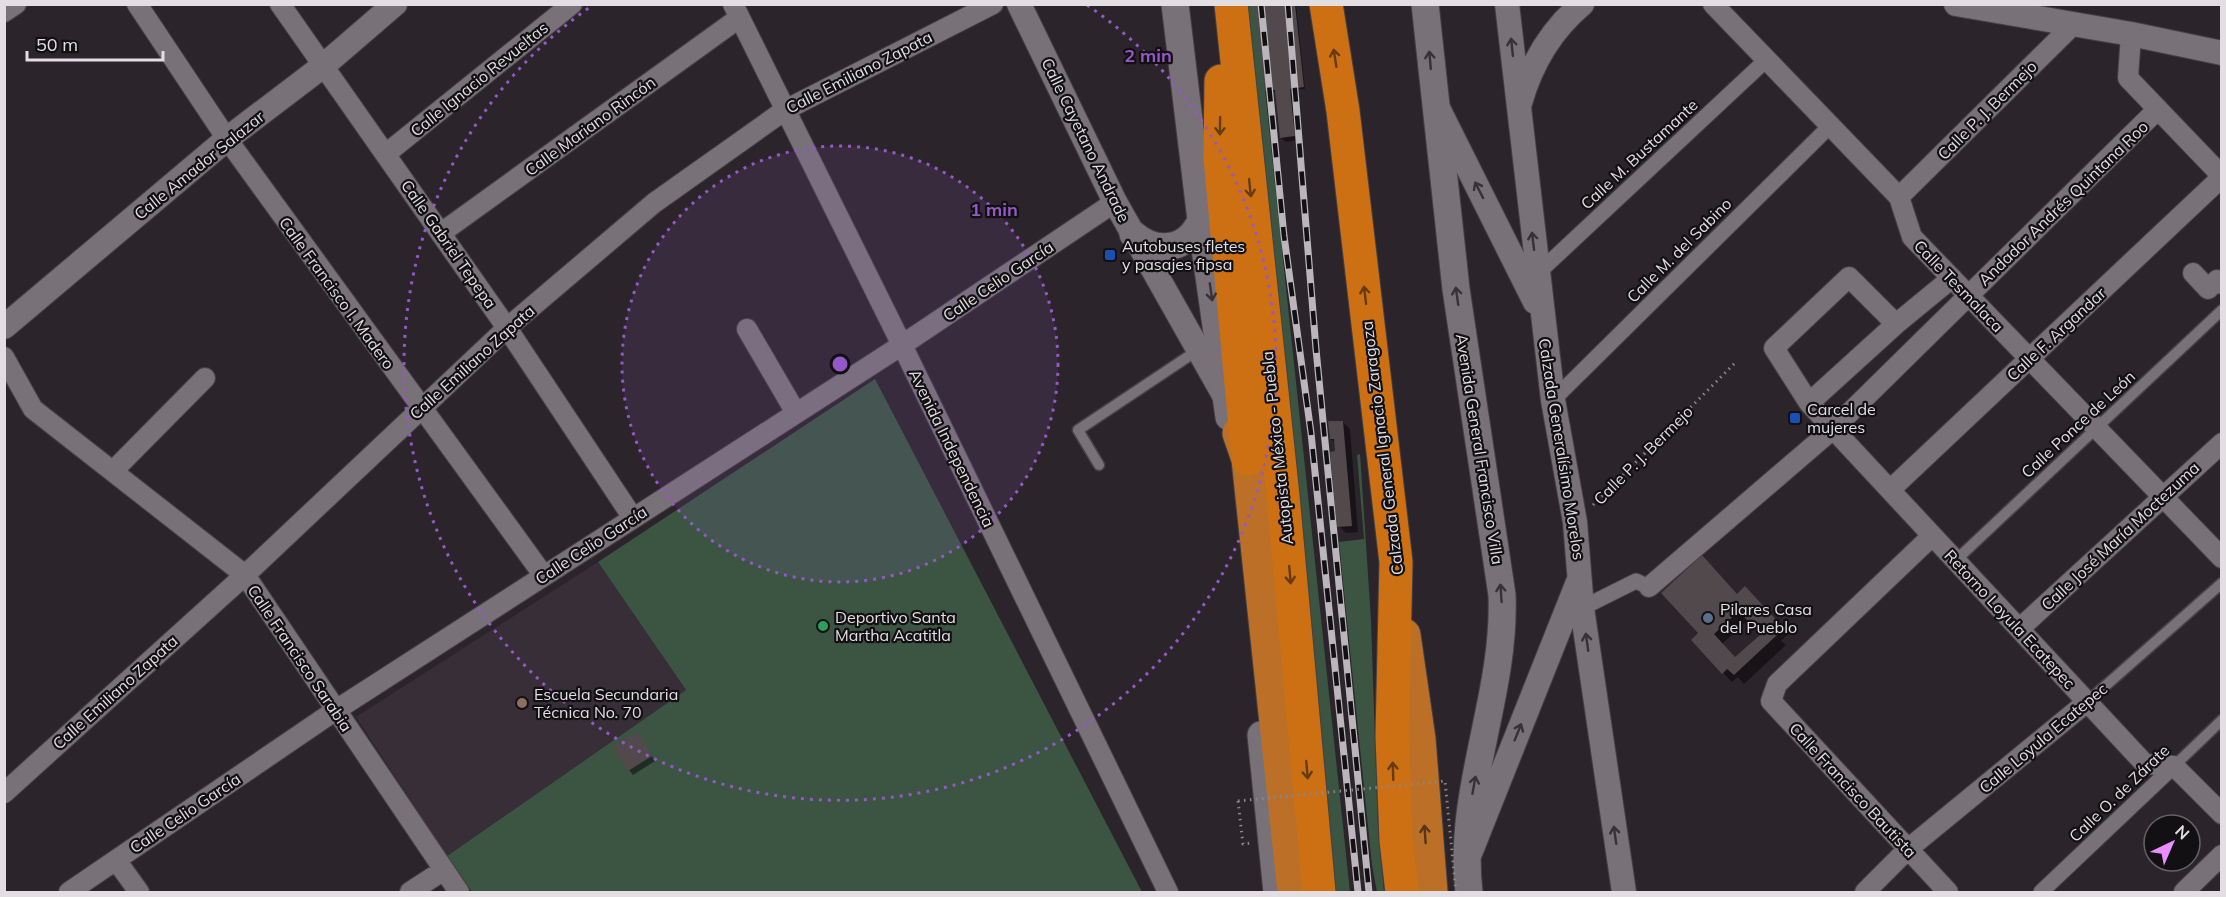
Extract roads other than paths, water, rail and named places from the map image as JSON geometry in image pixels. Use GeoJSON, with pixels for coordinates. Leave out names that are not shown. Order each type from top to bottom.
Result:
{"type":"FeatureCollection","features":[{"type":"Feature","properties":{"kind":"highway"},"geometry":{"type":"LineString","coordinates":[[1222,4],[1220,158],[1248,459],[1294,892]]}},
{"type":"Feature","properties":{"kind":"highway","name":"Autopista México - Puebla"},"geometry":{"type":"LineString","coordinates":[[1231,4],[1283,496],[1314,860],[1319,892]]}},
{"type":"Feature","properties":{"kind":"highway","name":"Calzada General Ignacio Zaragoza"},"geometry":{"type":"LineString","coordinates":[[1326,4],[1344,123],[1419,739],[1431,892]]}},
{"type":"Feature","properties":{"kind":"highway"},"geometry":{"type":"LineString","coordinates":[[1227,399],[1248,459]]}},
{"type":"Feature","properties":{"kind":"highway"},"geometry":{"type":"LineString","coordinates":[[1396,562],[1392,736],[1396,840],[1402,892]]}},
{"type":"Feature","properties":{"kind":"main road"},"geometry":{"type":"LineString","coordinates":[[1175,4],[1201,220],[1239,488],[1277,892]]}},
{"type":"Feature","properties":{"kind":"main road","name":"Avenida General Francisco Villa"},"geometry":{"type":"LineString","coordinates":[[1425,4],[1456,290],[1502,595],[1501,636],[1467,825],[1466,864],[1469,892]]}},
{"type":"Feature","properties":{"kind":"main road"},"geometry":{"type":"LineString","coordinates":[[1133,234],[1150,245],[1170,247],[1186,241],[1201,220]]}},
{"type":"Feature","properties":{"kind":"street"},"geometry":{"type":"LineString","coordinates":[[4,12],[15,4]]}},
{"type":"Feature","properties":{"kind":"street","name":"Calle Francisco I. Madero"},"geometry":{"type":"LineString","coordinates":[[137,4],[227,139],[543,576]]}},
{"type":"Feature","properties":{"kind":"street","name":"Calle Gabriel Tepepa"},"geometry":{"type":"LineString","coordinates":[[280,4],[387,153],[633,518]]}},
{"type":"Feature","properties":{"kind":"street","name":"Calle Amador Salazar"},"geometry":{"type":"LineString","coordinates":[[4,327],[227,139],[324,66],[395,4]]}},
{"type":"Feature","properties":{"kind":"street","name":"Calle Ignacio Revueltas"},"geometry":{"type":"LineString","coordinates":[[387,153],[572,4]]}},
{"type":"Feature","properties":{"kind":"street","name":"Calle Emiliano Zapata"},"geometry":{"type":"LineString","coordinates":[[4,793],[244,575],[507,328],[654,203],[785,110],[993,4]]}},
{"type":"Feature","properties":{"kind":"street","name":"Calle Cayetano Andrade"},"geometry":{"type":"LineString","coordinates":[[1019,4],[1115,202],[1227,399]]}},
{"type":"Feature","properties":{"kind":"street","name":"Calzada Generalísimo Morelos"},"geometry":{"type":"LineString","coordinates":[[1507,4],[1553,400],[1575,522],[1582,608],[1624,892]]}},
{"type":"Feature","properties":{"kind":"street"},"geometry":{"type":"LineString","coordinates":[[1518,111],[1528,78],[1544,48],[1557,29],[1582,4]]}},
{"type":"Feature","properties":{"kind":"street","name":"Calle Tesmalaca"},"geometry":{"type":"LineString","coordinates":[[1713,4],[1765,61],[1899,197],[1912,237],[2222,558]]}},
{"type":"Feature","properties":{"kind":"street"},"geometry":{"type":"LineString","coordinates":[[1956,4],[2131,34],[2222,53]]}},
{"type":"Feature","properties":{"kind":"street","name":"Avenida Independencia"},"geometry":{"type":"LineString","coordinates":[[736,11],[902,345],[1168,892]]}},
{"type":"Feature","properties":{"kind":"street","name":"Calle Mariano Rincón"},"geometry":{"type":"LineString","coordinates":[[441,233],[736,11]]}},
{"type":"Feature","properties":{"kind":"street","name":"Calle P. J. Bermejo"},"geometry":{"type":"LineString","coordinates":[[1899,197],[2074,24]]}},
{"type":"Feature","properties":{"kind":"street"},"geometry":{"type":"LineString","coordinates":[[2131,34],[2128,78],[2222,177]]}},
{"type":"Feature","properties":{"kind":"street","name":"Calle M. Bustamante"},"geometry":{"type":"LineString","coordinates":[[1537,274],[1765,61]]}},
{"type":"Feature","properties":{"kind":"street"},"geometry":{"type":"LineString","coordinates":[[1434,102],[1543,317]]}},
{"type":"Feature","properties":{"kind":"street","name":"Andador Andrés Quintana Roo"},"geometry":{"type":"LineString","coordinates":[[1649,587],[1833,429],[2158,109]]}},
{"type":"Feature","properties":{"kind":"street","name":"Calle M. del Sabino"},"geometry":{"type":"LineString","coordinates":[[1553,400],[1830,126]]}},
{"type":"Feature","properties":{"kind":"street","name":"Calle F. Argandar"},"geometry":{"type":"LineString","coordinates":[[1890,490],[2222,177]]}},
{"type":"Feature","properties":{"kind":"street","name":"Calle Celio García"},"geometry":{"type":"LineString","coordinates":[[69,892],[336,710],[902,345],[1115,202]]}},
{"type":"Feature","properties":{"kind":"street"},"geometry":{"type":"LineString","coordinates":[[2193,273],[2208,289],[2217,280],[2222,284]]}},
{"type":"Feature","properties":{"kind":"street","name":"Retorno Loyula Ecatepec"},"geometry":{"type":"LineString","coordinates":[[1896,324],[1849,277],[1774,348],[1809,403],[2145,764],[2174,766]]}},
{"type":"Feature","properties":{"kind":"street"},"geometry":{"type":"LineString","coordinates":[[1809,403],[1896,324],[1952,278]]}},
{"type":"Feature","properties":{"kind":"street"},"geometry":{"type":"LineString","coordinates":[[747,329],[796,413]]}},
{"type":"Feature","properties":{"kind":"street","name":"Calle Francisco Sarabia"},"geometry":{"type":"LineString","coordinates":[[4,357],[33,409],[244,575],[459,892]]}},
{"type":"Feature","properties":{"kind":"street"},"geometry":{"type":"LineString","coordinates":[[113,471],[205,378]]}},
{"type":"Feature","properties":{"kind":"street","name":"Calle José María Moctezuma"},"geometry":{"type":"LineString","coordinates":[[2019,629],[2222,443]]}},
{"type":"Feature","properties":{"kind":"street","name":"Calle Francisco Bautista"},"geometry":{"type":"LineString","coordinates":[[1932,536],[1777,684],[1771,701],[1948,892]]}},
{"type":"Feature","properties":{"kind":"street"},"geometry":{"type":"LineString","coordinates":[[1466,864],[1580,576]]}},
{"type":"Feature","properties":{"kind":"street"},"geometry":{"type":"LineString","coordinates":[[1582,608],[1636,581],[1649,587]]}},
{"type":"Feature","properties":{"kind":"street","name":"Calle Loyula Ecatepec"},"geometry":{"type":"LineString","coordinates":[[1865,892],[1908,849],[2087,702]]}},
{"type":"Feature","properties":{"kind":"street"},"geometry":{"type":"LineString","coordinates":[[2174,766],[2222,814]]}},
{"type":"Feature","properties":{"kind":"street","name":"Calle O. de Zárate"},"geometry":{"type":"LineString","coordinates":[[2041,892],[2174,766]]}},
{"type":"Feature","properties":{"kind":"street"},"geometry":{"type":"LineString","coordinates":[[2184,892],[2222,855]]}},
{"type":"Feature","properties":{"kind":"street"},"geometry":{"type":"LineString","coordinates":[[116,860],[139,892]]}},
{"type":"Feature","properties":{"kind":"street"},"geometry":{"type":"LineString","coordinates":[[410,892],[444,870]]}},
{"type":"Feature","properties":{"kind":"lane","name":"Calle Ponce de León"},"geometry":{"type":"LineString","coordinates":[[1955,561],[2222,309]]}},
{"type":"Feature","properties":{"kind":"lane"},"geometry":{"type":"LineString","coordinates":[[1099,465],[1078,430],[1198,350]]}},
{"type":"Feature","properties":{"kind":"lane","name":"Calle Loyula Ecatepec"},"geometry":{"type":"LineString","coordinates":[[2087,702],[2222,584]]}},
{"type":"Feature","properties":{"kind":"lane","name":"Calle O. de Zárate"},"geometry":{"type":"LineString","coordinates":[[2174,766],[2222,720]]}},
{"type":"Feature","properties":{"kind":"railway"},"geometry":{"type":"LineString","coordinates":[[1261,4],[1284,236],[1311,433],[1358,892]]}},
{"type":"Feature","properties":{"kind":"railway"},"geometry":{"type":"LineString","coordinates":[[1288,4],[1316,349],[1369,892]]}},
{"type":"Feature","properties":{"kind":"place","name":"Autobuses fletes y pasajes fipsa"},"geometry":{"type":"Point","coordinates":[1110,255]}},
{"type":"Feature","properties":{"kind":"place","name":"Carcel de mujeres"},"geometry":{"type":"Point","coordinates":[1795,418]}},
{"type":"Feature","properties":{"kind":"place","name":"Pilares Casa del Pueblo"},"geometry":{"type":"Point","coordinates":[1708,618]}},
{"type":"Feature","properties":{"kind":"place","name":"Deportivo Santa Martha Acatitla"},"geometry":{"type":"Point","coordinates":[823,626]}},
{"type":"Feature","properties":{"kind":"place","name":"Escuela Secundaria Técnica No. 70"},"geometry":{"type":"Point","coordinates":[522,703]}}]}
